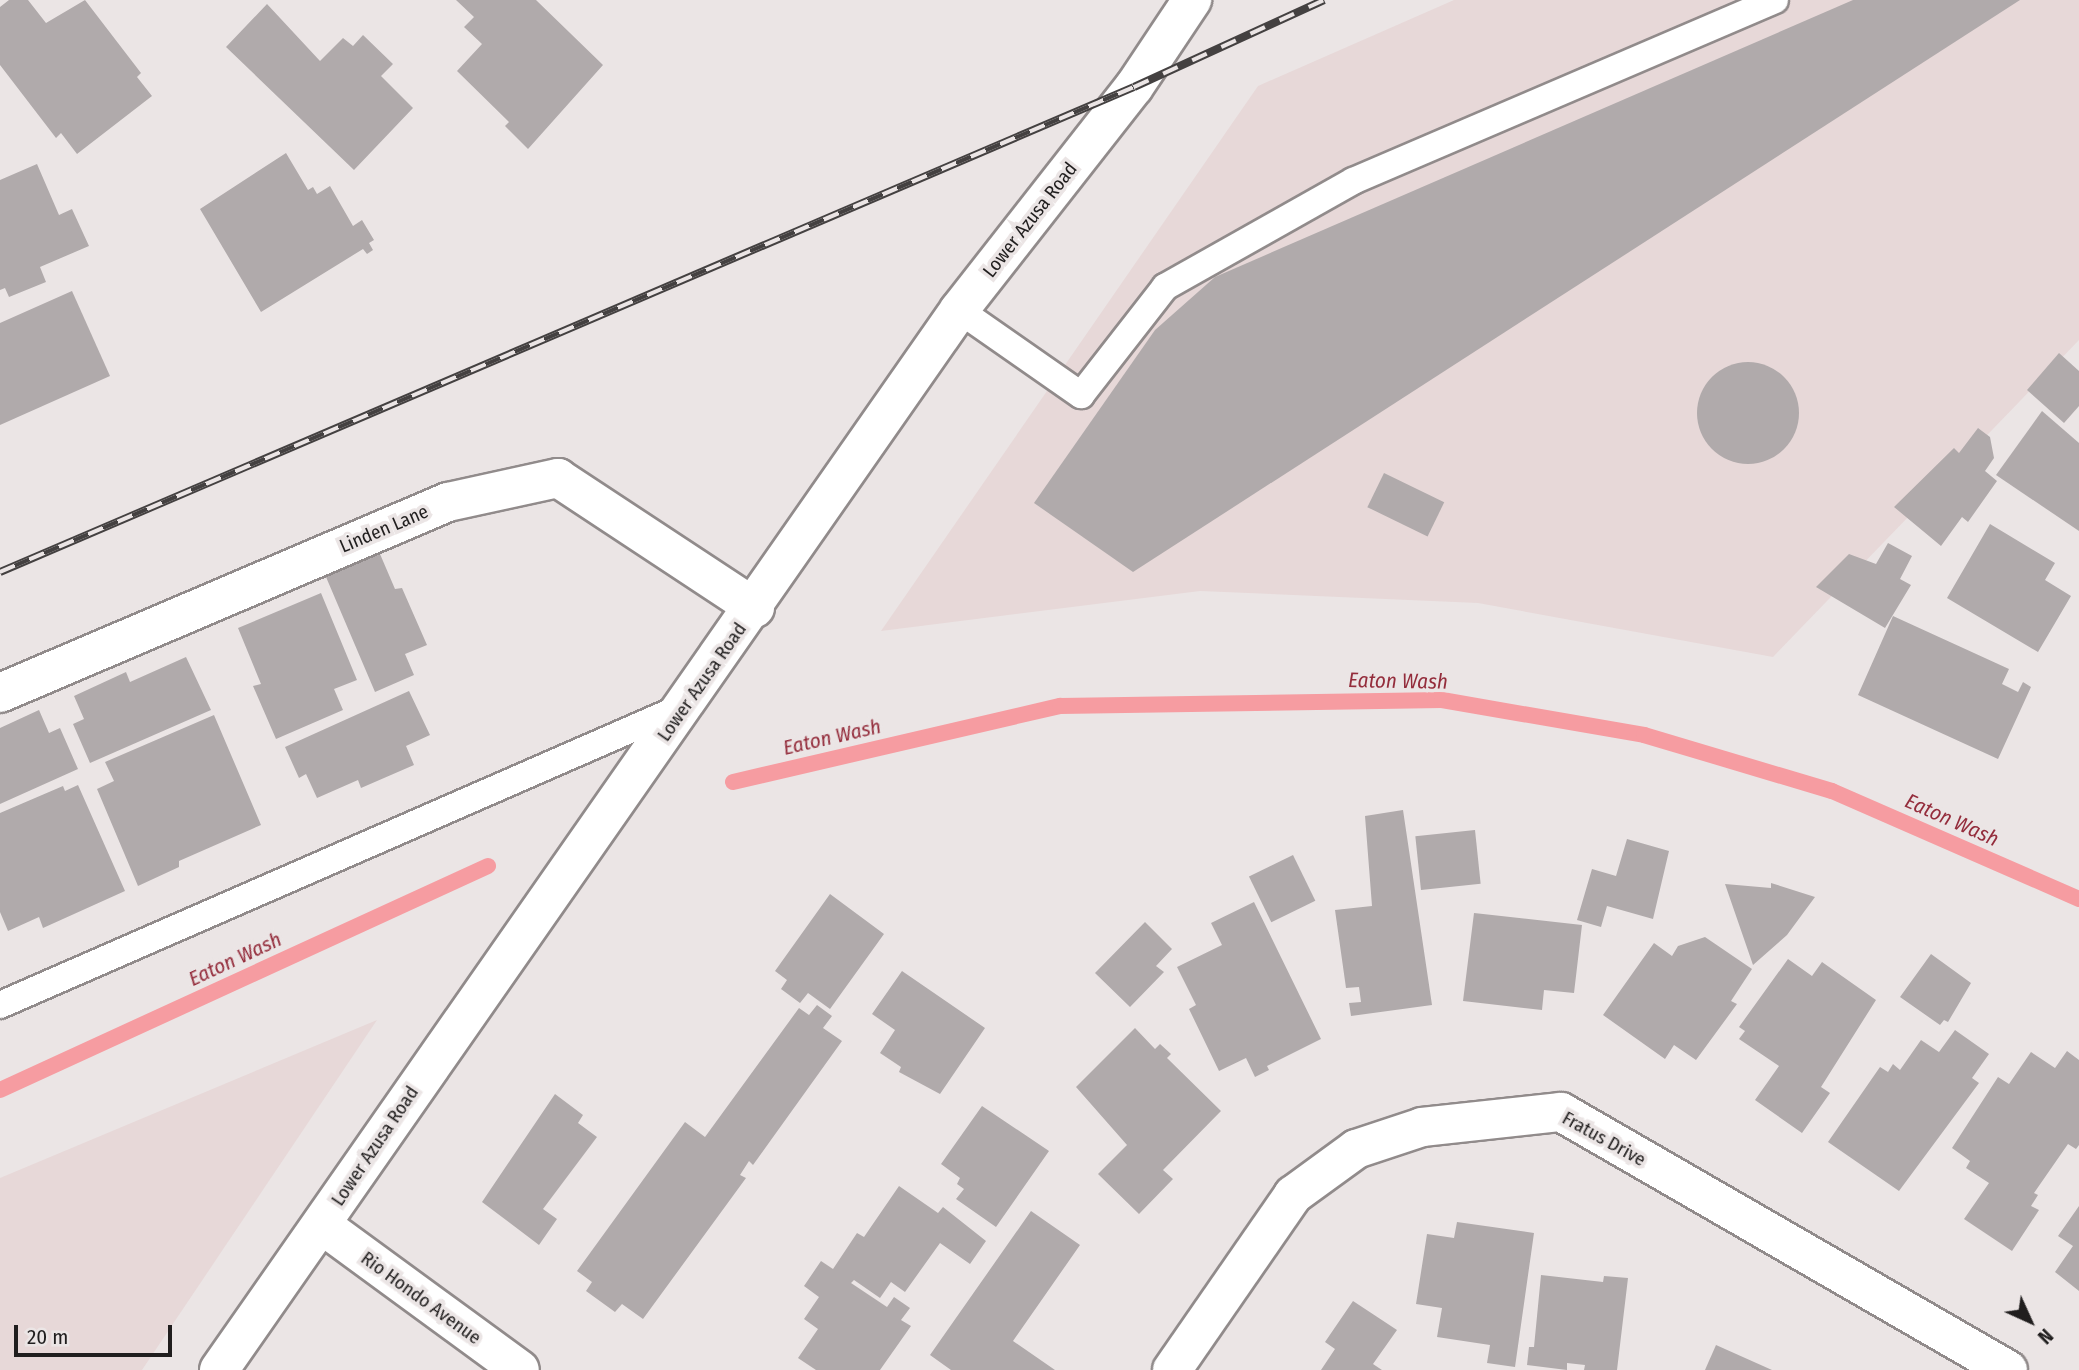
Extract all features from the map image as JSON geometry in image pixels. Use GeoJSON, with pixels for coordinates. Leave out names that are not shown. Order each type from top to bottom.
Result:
{"type":"FeatureCollection","features":[{"type":"Feature","properties":{"kind":"street","name":"Lower Azusa Road"},"geometry":{"type":"LineString","coordinates":[[219,1370],[755,608],[959,310],[1134,87],[1192,0]]}},
{"type":"Feature","properties":{"kind":"street","name":"Linden Lane"},"geometry":{"type":"LineString","coordinates":[[0,693],[447,502],[558,478],[755,608]]}},
{"type":"Feature","properties":{"kind":"street","name":"Fratus Drive"},"geometry":{"type":"LineString","coordinates":[[1172,1370],[1293,1195],[1356,1149],[1422,1128],[1561,1112],[2008,1370]]}},
{"type":"Feature","properties":{"kind":"street","name":"Rio Hondo Avenue"},"geometry":{"type":"LineString","coordinates":[[322,1225],[520,1370]]}},
{"type":"Feature","properties":{"kind":"lane"},"geometry":{"type":"LineString","coordinates":[[959,310],[1080,395],[1164,286],[1353,181],[1775,0]]}},
{"type":"Feature","properties":{"kind":"lane"},"geometry":{"type":"LineString","coordinates":[[0,1004],[673,721]]}},
{"type":"Feature","properties":{"kind":"shaded area"},"geometry":{"type":"Polygon","coordinates":[[[1454,0],[2079,0],[2079,340],[1773,657],[1478,603],[1200,591],[881,631],[1258,86],[1454,0]]]}},
{"type":"Feature","properties":{"kind":"shaded area"},"geometry":{"type":"Polygon","coordinates":[[[377,1020],[142,1370],[0,1370],[0,1178],[377,1020]]]}},
{"type":"Feature","properties":{"kind":"building"},"geometry":{"type":"Polygon","coordinates":[[[9,0],[28,0],[46,23],[85,0],[141,73],[137,77],[152,96],[77,154],[61,133],[56,138],[0,65],[0,7],[9,0]]]}},
{"type":"Feature","properties":{"kind":"building"},"geometry":{"type":"Polygon","coordinates":[[[456,0],[536,0],[603,65],[528,149],[505,126],[509,122],[457,71],[482,44],[464,27],[474,17],[456,0]]]}},
{"type":"Feature","properties":{"kind":"building"},"geometry":{"type":"Polygon","coordinates":[[[1853,0],[2020,0],[1133,572],[1034,503],[1155,330],[1215,277],[1853,0]]]}},
{"type":"Feature","properties":{"kind":"building"},"geometry":{"type":"Polygon","coordinates":[[[267,4],[320,61],[343,38],[353,46],[363,35],[393,64],[381,76],[413,108],[354,170],[226,47],[267,4]]]}},
{"type":"Feature","properties":{"kind":"building"},"geometry":{"type":"Polygon","coordinates":[[[286,153],[308,190],[313,187],[317,194],[330,186],[353,226],[362,220],[374,240],[369,243],[373,250],[367,254],[363,249],[261,312],[200,209],[286,153]]]}},
{"type":"Feature","properties":{"kind":"building"},"geometry":{"type":"Polygon","coordinates":[[[37,164],[59,215],[72,209],[89,246],[40,267],[46,282],[9,297],[5,288],[0,290],[0,180],[37,164]]]}},
{"type":"Feature","properties":{"kind":"building"},"geometry":{"type":"Polygon","coordinates":[[[72,291],[110,376],[0,425],[0,323],[72,291]]]}},
{"type":"Feature","properties":{"kind":"building"},"geometry":{"type":"Polygon","coordinates":[[[2059,353],[2079,371],[2079,406],[2064,423],[2027,390],[2059,353]]]}},
{"type":"Feature","properties":{"kind":"building"},"geometry":{"type":"Polygon","coordinates":[[[1748,362],[1768,366],[1784,377],[1795,393],[1799,413],[1795,433],[1784,449],[1768,460],[1748,464],[1728,460],[1712,449],[1701,433],[1697,413],[1701,393],[1712,377],[1728,366],[1748,362]]]}},
{"type":"Feature","properties":{"kind":"building"},"geometry":{"type":"Polygon","coordinates":[[[2042,411],[2079,443],[2079,531],[1996,475],[2042,411]]]}},
{"type":"Feature","properties":{"kind":"building"},"geometry":{"type":"Polygon","coordinates":[[[1978,428],[1990,437],[1994,458],[1985,471],[1997,481],[1968,522],[1962,517],[1941,546],[1894,507],[1954,448],[1959,453],[1978,428]]]}},
{"type":"Feature","properties":{"kind":"building"},"geometry":{"type":"Polygon","coordinates":[[[1384,473],[1444,502],[1428,537],[1367,507],[1384,473]]]}},
{"type":"Feature","properties":{"kind":"building"},"geometry":{"type":"Polygon","coordinates":[[[1990,524],[2055,563],[2045,580],[2071,596],[2038,652],[1947,598],[1990,524]]]}},
{"type":"Feature","properties":{"kind":"building"},"geometry":{"type":"Polygon","coordinates":[[[1888,543],[1912,556],[1900,579],[1911,585],[1885,628],[1816,587],[1849,554],[1876,564],[1888,543]]]}},
{"type":"Feature","properties":{"kind":"building"},"geometry":{"type":"Polygon","coordinates":[[[380,554],[395,589],[402,588],[427,645],[405,654],[414,675],[375,692],[326,577],[380,554]]]}},
{"type":"Feature","properties":{"kind":"building"},"geometry":{"type":"Polygon","coordinates":[[[321,593],[357,680],[334,689],[343,710],[276,739],[253,686],[261,684],[238,628],[321,593]]]}},
{"type":"Feature","properties":{"kind":"building"},"geometry":{"type":"Polygon","coordinates":[[[1893,616],[2009,669],[2002,684],[2018,692],[2023,682],[2031,687],[1998,759],[1858,695],[1893,616]]]}},
{"type":"Feature","properties":{"kind":"building"},"geometry":{"type":"Polygon","coordinates":[[[186,657],[211,710],[90,763],[73,724],[84,719],[74,696],[126,672],[130,682],[186,657]]]}},
{"type":"Feature","properties":{"kind":"building"},"geometry":{"type":"Polygon","coordinates":[[[409,691],[430,735],[406,746],[414,765],[361,788],[358,780],[317,798],[306,774],[299,778],[285,747],[409,691]]]}},
{"type":"Feature","properties":{"kind":"building"},"geometry":{"type":"Polygon","coordinates":[[[39,710],[49,733],[60,728],[78,769],[0,804],[0,728],[39,710]]]}},
{"type":"Feature","properties":{"kind":"building"},"geometry":{"type":"Polygon","coordinates":[[[214,715],[261,825],[179,861],[179,867],[138,886],[97,789],[114,781],[105,762],[214,715]]]}},
{"type":"Feature","properties":{"kind":"building"},"geometry":{"type":"Polygon","coordinates":[[[78,785],[125,891],[43,928],[39,917],[8,931],[0,912],[0,813],[63,786],[65,791],[78,785]]]}},
{"type":"Feature","properties":{"kind":"building"},"geometry":{"type":"Polygon","coordinates":[[[1403,810],[1432,1005],[1351,1016],[1349,1003],[1361,1002],[1359,987],[1346,988],[1335,910],[1372,906],[1365,816],[1403,810]]]}},
{"type":"Feature","properties":{"kind":"building"},"geometry":{"type":"Polygon","coordinates":[[[1475,830],[1481,884],[1421,890],[1415,836],[1475,830]]]}},
{"type":"Feature","properties":{"kind":"building"},"geometry":{"type":"Polygon","coordinates":[[[1627,839],[1669,851],[1653,919],[1607,906],[1601,927],[1577,920],[1592,869],[1616,876],[1627,839]]]}},
{"type":"Feature","properties":{"kind":"building"},"geometry":{"type":"Polygon","coordinates":[[[1293,855],[1315,901],[1271,922],[1249,876],[1293,855]]]}},
{"type":"Feature","properties":{"kind":"building"},"geometry":{"type":"Polygon","coordinates":[[[1771,883],[1815,897],[1787,935],[1753,965],[1725,884],[1771,888],[1771,883]]]}},
{"type":"Feature","properties":{"kind":"building"},"geometry":{"type":"Polygon","coordinates":[[[830,894],[884,934],[830,1009],[808,993],[800,1003],[781,989],[787,980],[775,971],[830,894]]]}},
{"type":"Feature","properties":{"kind":"building"},"geometry":{"type":"Polygon","coordinates":[[[1254,902],[1321,1039],[1267,1066],[1269,1070],[1255,1077],[1246,1058],[1219,1071],[1189,1009],[1196,1005],[1177,967],[1222,945],[1211,923],[1254,902]]]}},
{"type":"Feature","properties":{"kind":"building"},"geometry":{"type":"Polygon","coordinates":[[[1474,913],[1582,925],[1574,993],[1544,990],[1542,1010],[1463,1001],[1474,913]]]}},
{"type":"Feature","properties":{"kind":"building"},"geometry":{"type":"Polygon","coordinates":[[[1145,922],[1172,949],[1156,966],[1164,972],[1130,1007],[1095,973],[1145,922]]]}},
{"type":"Feature","properties":{"kind":"building"},"geometry":{"type":"Polygon","coordinates":[[[1705,937],[1752,969],[1731,1001],[1737,1004],[1696,1060],[1674,1045],[1665,1059],[1603,1015],[1654,943],[1672,956],[1678,946],[1705,937]]]}},
{"type":"Feature","properties":{"kind":"building"},"geometry":{"type":"Polygon","coordinates":[[[1931,954],[1971,983],[1948,1022],[1944,1020],[1940,1025],[1900,997],[1931,954]]]}},
{"type":"Feature","properties":{"kind":"building"},"geometry":{"type":"Polygon","coordinates":[[[1788,959],[1812,976],[1822,962],[1876,1000],[1821,1087],[1830,1093],[1802,1133],[1755,1100],[1779,1066],[1739,1039],[1745,1031],[1739,1027],[1788,959]]]}},
{"type":"Feature","properties":{"kind":"building"},"geometry":{"type":"Polygon","coordinates":[[[902,971],[985,1028],[940,1094],[899,1072],[901,1067],[880,1053],[895,1030],[872,1014],[902,971]]]}},
{"type":"Feature","properties":{"kind":"building"},"geometry":{"type":"Polygon","coordinates":[[[817,1005],[832,1016],[823,1028],[842,1041],[753,1165],[749,1161],[740,1175],[746,1178],[643,1319],[622,1304],[615,1312],[586,1291],[592,1282],[577,1271],[685,1122],[705,1137],[799,1008],[809,1015],[817,1005]]]}},
{"type":"Feature","properties":{"kind":"building"},"geometry":{"type":"Polygon","coordinates":[[[1135,1028],[1155,1049],[1160,1044],[1171,1054],[1167,1058],[1221,1111],[1163,1170],[1173,1179],[1139,1214],[1098,1174],[1127,1145],[1076,1087],[1135,1028]]]}},
{"type":"Feature","properties":{"kind":"building"},"geometry":{"type":"Polygon","coordinates":[[[1955,1030],[1989,1054],[1972,1078],[1979,1083],[1899,1191],[1828,1142],[1880,1067],[1888,1072],[1893,1064],[1900,1070],[1921,1040],[1939,1052],[1955,1030]]]}},
{"type":"Feature","properties":{"kind":"building"},"geometry":{"type":"Polygon","coordinates":[[[2067,1051],[2079,1060],[2079,1145],[2076,1149],[2068,1144],[2034,1193],[2038,1195],[2031,1206],[2039,1210],[2012,1251],[1964,1219],[1989,1183],[1966,1168],[1970,1161],[1952,1148],[1998,1077],[2009,1084],[2031,1052],[2055,1068],[2067,1051]]]}},
{"type":"Feature","properties":{"kind":"building"},"geometry":{"type":"Polygon","coordinates":[[[555,1094],[583,1115],[578,1123],[597,1137],[543,1209],[557,1219],[539,1245],[482,1202],[555,1094]]]}},
{"type":"Feature","properties":{"kind":"building"},"geometry":{"type":"Polygon","coordinates":[[[982,1106],[1049,1151],[996,1227],[956,1199],[964,1189],[957,1184],[960,1178],[941,1164],[982,1106]]]}},
{"type":"Feature","properties":{"kind":"building"},"geometry":{"type":"Polygon","coordinates":[[[899,1186],[938,1213],[943,1207],[986,1241],[970,1264],[940,1243],[905,1292],[891,1282],[880,1298],[854,1280],[851,1283],[887,1307],[894,1297],[910,1308],[901,1320],[911,1326],[880,1370],[816,1370],[798,1358],[818,1329],[804,1319],[819,1297],[804,1286],[821,1261],[833,1269],[857,1233],[864,1237],[899,1186]]]}},
{"type":"Feature","properties":{"kind":"building"},"geometry":{"type":"Polygon","coordinates":[[[2079,1206],[2079,1291],[2055,1272],[2073,1246],[2058,1236],[2079,1206]]]}},
{"type":"Feature","properties":{"kind":"building"},"geometry":{"type":"Polygon","coordinates":[[[1031,1211],[1080,1245],[1013,1341],[1055,1370],[951,1370],[930,1355],[1031,1211]]]}},
{"type":"Feature","properties":{"kind":"building"},"geometry":{"type":"Polygon","coordinates":[[[1457,1222],[1534,1233],[1515,1367],[1487,1363],[1490,1345],[1437,1337],[1442,1308],[1416,1304],[1427,1234],[1454,1238],[1457,1222]]]}},
{"type":"Feature","properties":{"kind":"building"},"geometry":{"type":"Polygon","coordinates":[[[1541,1275],[1603,1282],[1604,1276],[1628,1278],[1617,1370],[1584,1370],[1585,1365],[1567,1363],[1567,1370],[1527,1365],[1529,1347],[1534,1347],[1541,1275]]]}},
{"type":"Feature","properties":{"kind":"building"},"geometry":{"type":"Polygon","coordinates":[[[1353,1301],[1397,1330],[1373,1364],[1382,1370],[1321,1370],[1335,1349],[1325,1342],[1353,1301]]]}},
{"type":"Feature","properties":{"kind":"building"},"geometry":{"type":"Polygon","coordinates":[[[1716,1345],[1772,1370],[1705,1370],[1716,1345]]]}},
{"type":"Feature","properties":{"kind":"waterway","name":"Eaton Wash"},"geometry":{"type":"LineString","coordinates":[[733,782],[1060,706],[1442,700],[1644,735],[1832,791],[2079,899]]}},
{"type":"Feature","properties":{"kind":"waterway","name":"Eaton Wash"},"geometry":{"type":"LineString","coordinates":[[0,1090],[488,866]]}},
{"type":"Feature","properties":{"kind":"railway"},"geometry":{"type":"LineString","coordinates":[[0,572],[1134,87],[1324,0]]}}]}
